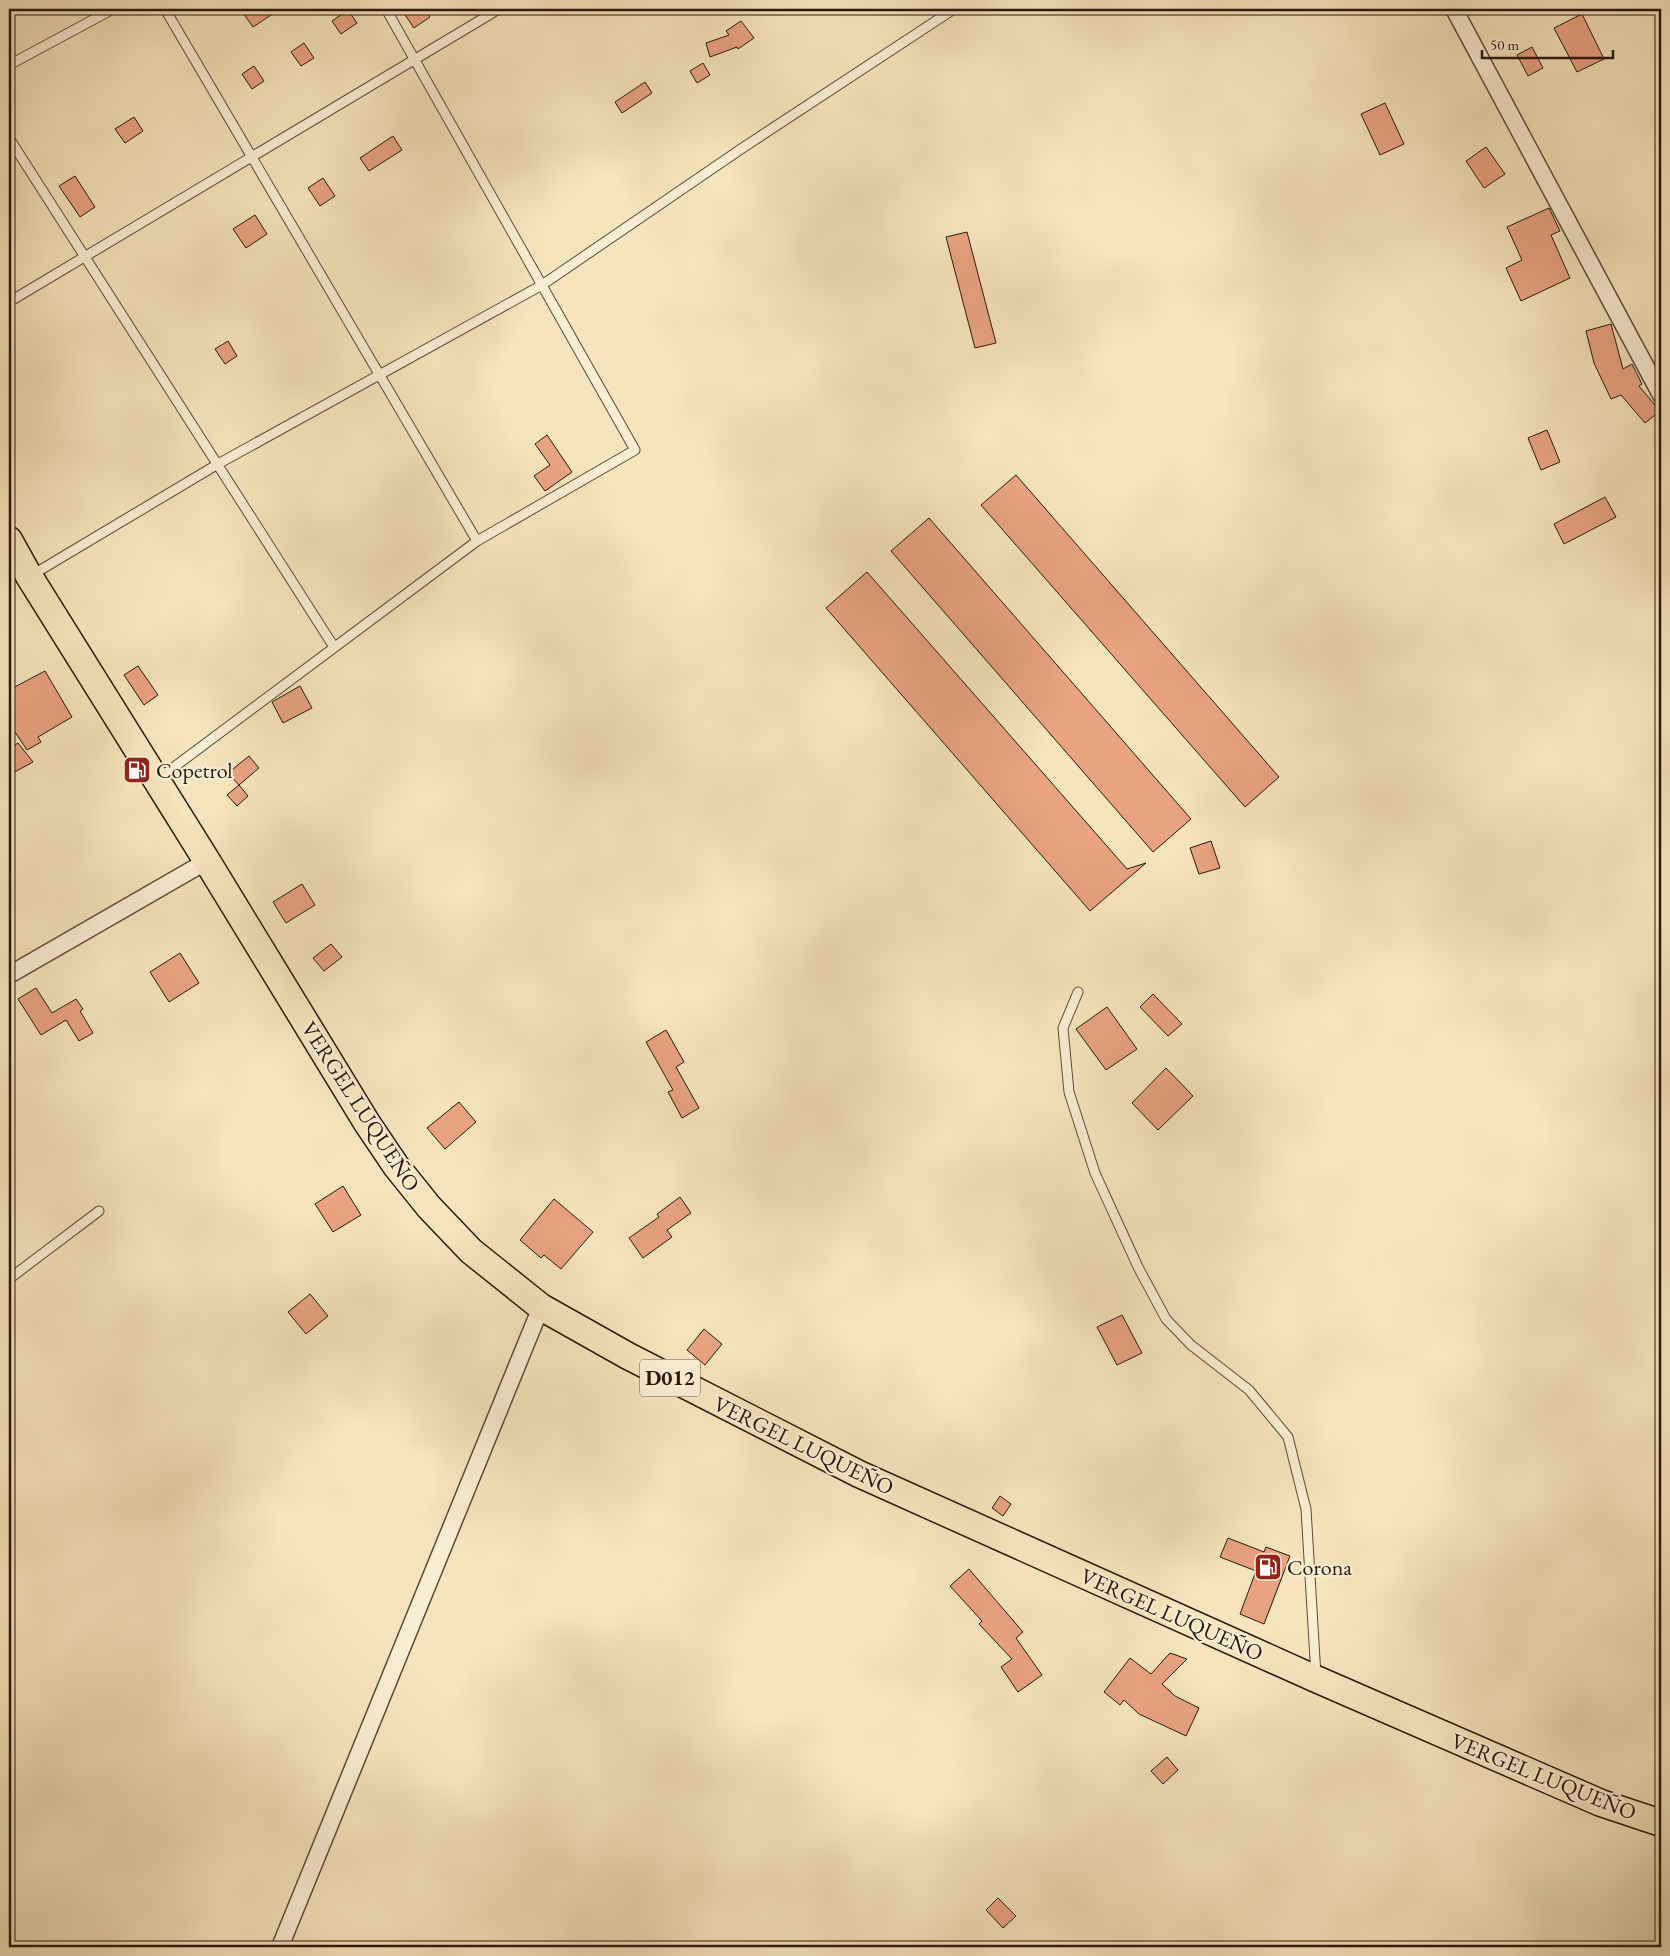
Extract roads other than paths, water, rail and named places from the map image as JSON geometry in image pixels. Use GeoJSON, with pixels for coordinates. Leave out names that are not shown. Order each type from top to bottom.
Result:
{"type":"FeatureCollection","features":[{"type":"Feature","properties":{"kind":"main road","name":"VERGEL LUQUEÑO"},"geometry":{"type":"LineString","coordinates":[[9,540],[29,576],[207,861],[367,1123],[396,1166],[429,1207],[471,1251],[541,1307],[628,1356],[860,1474],[1316,1679],[1601,1803],[1661,1823]]}},
{"type":"Feature","properties":{"kind":"street"},"geometry":{"type":"LineString","coordinates":[[1454,9],[1661,395]]}},
{"type":"Feature","properties":{"kind":"street"},"geometry":{"type":"LineString","coordinates":[[9,974],[207,861]]}},
{"type":"Feature","properties":{"kind":"street"},"geometry":{"type":"LineString","coordinates":[[280,1947],[541,1307]]}},
{"type":"Feature","properties":{"kind":"lane"},"geometry":{"type":"LineString","coordinates":[[9,64],[113,9]]}},
{"type":"Feature","properties":{"kind":"lane"},"geometry":{"type":"LineString","coordinates":[[165,9],[477,541]]}},
{"type":"Feature","properties":{"kind":"lane"},"geometry":{"type":"LineString","coordinates":[[156,780],[477,541],[635,450],[386,9]]}},
{"type":"Feature","properties":{"kind":"lane"},"geometry":{"type":"LineString","coordinates":[[9,302],[499,9]]}},
{"type":"Feature","properties":{"kind":"lane"},"geometry":{"type":"LineString","coordinates":[[29,576],[218,464],[542,286],[741,149],[954,9]]}},
{"type":"Feature","properties":{"kind":"lane"},"geometry":{"type":"LineString","coordinates":[[9,138],[334,647]]}},
{"type":"Feature","properties":{"kind":"lane"},"geometry":{"type":"LineString","coordinates":[[1078,992],[1063,1028],[1069,1092],[1096,1173],[1138,1269],[1166,1319],[1190,1345],[1248,1390],[1288,1437],[1306,1509],[1316,1679]]}},
{"type":"Feature","properties":{"kind":"lane"},"geometry":{"type":"LineString","coordinates":[[9,1279],[100,1211]]}},
{"type":"Feature","properties":{"kind":"place","name":"Copetrol"},"geometry":{"type":"Point","coordinates":[137,770]}},
{"type":"Feature","properties":{"kind":"place","name":"Corona"},"geometry":{"type":"Point","coordinates":[1268,1567]}}]}
